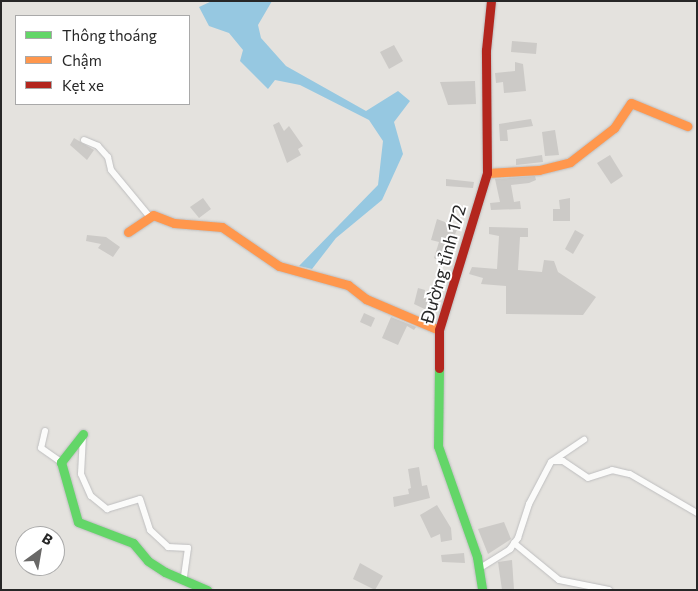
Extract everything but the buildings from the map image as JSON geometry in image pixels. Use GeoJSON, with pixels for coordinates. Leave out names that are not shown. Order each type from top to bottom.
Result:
{"type":"FeatureCollection","features":[{"type":"Feature","properties":{"kind":"street","name":"Đường tỉnh 172"},"geometry":{"type":"LineString","coordinates":[[482,590],[480,568],[438,446],[439,330],[487,173],[486,50],[491,1]]}},
{"type":"Feature","properties":{"kind":"street"},"geometry":{"type":"LineString","coordinates":[[487,173],[539,170],[570,162],[614,128],[631,103],[687,126]]}},
{"type":"Feature","properties":{"kind":"street"},"geometry":{"type":"LineString","coordinates":[[84,140],[98,146],[108,157],[111,170],[149,216],[174,223],[222,227],[279,266],[348,285],[366,299],[439,330]]}},
{"type":"Feature","properties":{"kind":"street"},"geometry":{"type":"LineString","coordinates":[[128,232],[149,216]]}},
{"type":"Feature","properties":{"kind":"street"},"geometry":{"type":"LineString","coordinates":[[45,431],[40,448],[61,462],[78,522],[96,531],[114,533],[133,543],[148,561],[207,590]]}},
{"type":"Feature","properties":{"kind":"street"},"geometry":{"type":"LineString","coordinates":[[61,462],[83,434]]}},
{"type":"Feature","properties":{"kind":"street"},"geometry":{"type":"LineString","coordinates":[[83,434],[81,474],[90,496],[107,509],[140,499],[150,530],[168,547],[188,548],[184,578]]}},
{"type":"Feature","properties":{"kind":"street"},"geometry":{"type":"LineString","coordinates":[[480,568],[514,543],[538,484],[553,461],[584,440]]}},
{"type":"Feature","properties":{"kind":"street"},"geometry":{"type":"LineString","coordinates":[[553,461],[563,461],[588,478],[612,470],[630,474],[697,514]]}},
{"type":"Feature","properties":{"kind":"street"},"geometry":{"type":"LineString","coordinates":[[514,543],[559,580],[609,590]]}},
{"type":"Feature","properties":{"kind":"water"},"geometry":{"type":"Polygon","coordinates":[[[212,1],[272,1],[258,25],[261,38],[286,66],[366,111],[398,91],[410,101],[394,122],[403,154],[382,200],[336,238],[312,269],[299,266],[378,185],[383,141],[369,120],[300,85],[275,80],[268,89],[240,61],[243,50],[229,33],[209,26],[199,7],[212,1]]]}},
{"type":"Feature","properties":{"kind":"traffic: fast"},"geometry":{"type":"LineString","coordinates":[[439,368],[438,446],[477,557],[482,590]]}},
{"type":"Feature","properties":{"kind":"traffic: fast"},"geometry":{"type":"LineString","coordinates":[[83,434],[61,462],[78,522],[133,543],[148,561],[165,572],[207,590]]}},
{"type":"Feature","properties":{"kind":"traffic: slow"},"geometry":{"type":"LineString","coordinates":[[487,173],[539,170],[570,162],[614,128],[631,103],[687,126]]}},
{"type":"Feature","properties":{"kind":"traffic: slow"},"geometry":{"type":"LineString","coordinates":[[128,232],[153,215],[174,223],[222,227],[279,266],[348,285],[366,299],[439,330]]}},
{"type":"Feature","properties":{"kind":"traffic: jam"},"geometry":{"type":"LineString","coordinates":[[439,368],[439,330],[487,173],[486,50],[491,1]]}}]}
